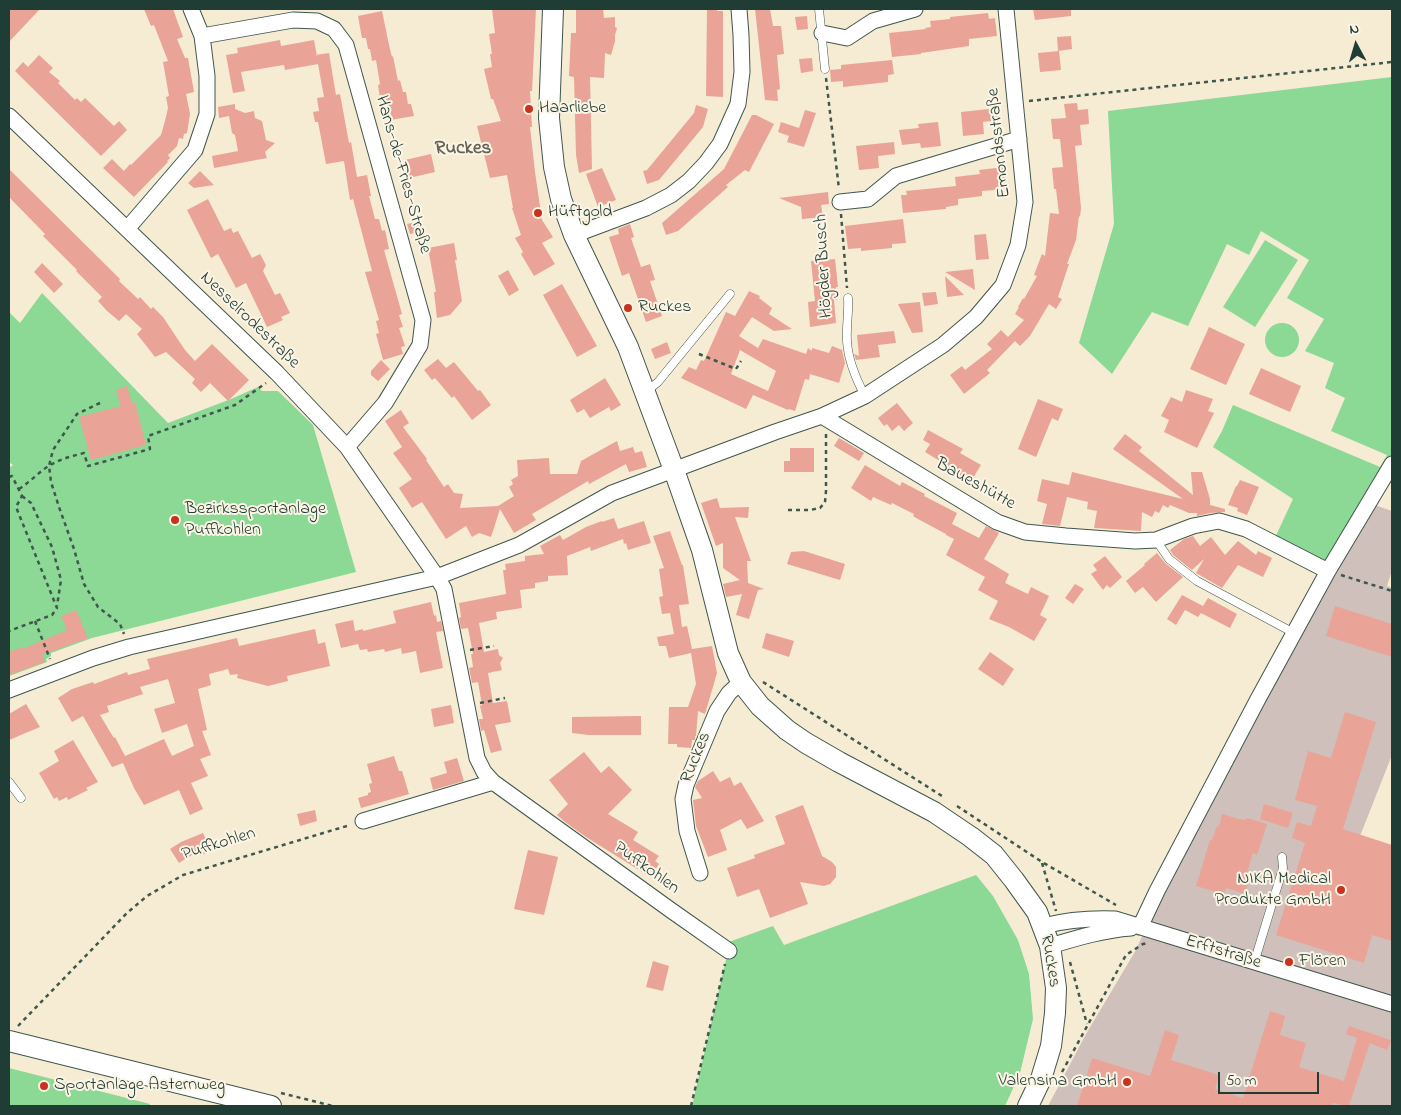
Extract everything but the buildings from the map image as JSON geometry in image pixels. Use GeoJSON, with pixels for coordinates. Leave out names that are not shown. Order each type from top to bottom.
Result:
{"type":"FeatureCollection","features":[{"type":"Feature","properties":{"kind":"main road","name":"Ruckes"},"geometry":{"type":"LineString","coordinates":[[553,9],[549,118],[554,167],[561,199],[574,235],[628,347],[674,470],[702,550],[728,653],[741,682],[760,706],[787,730],[806,743],[934,812],[971,837],[1014,891],[1043,938],[1056,988],[1051,1046],[1041,1079],[1028,1106]]}},
{"type":"Feature","properties":{"kind":"main road","name":"Ruckes"},"geometry":{"type":"LineString","coordinates":[[1017,1106],[1039,1049],[1044,990],[1043,938]]}},
{"type":"Feature","properties":{"kind":"main road"},"geometry":{"type":"LineString","coordinates":[[13,1034],[228,1101],[270,1106]]}},
{"type":"Feature","properties":{"kind":"street"},"geometry":{"type":"LineString","coordinates":[[127,229],[195,150],[207,114],[207,76],[202,36],[191,9]]}},
{"type":"Feature","properties":{"kind":"street"},"geometry":{"type":"LineString","coordinates":[[574,235],[646,208],[671,195],[706,163],[720,144],[738,104],[742,72],[738,9]]}},
{"type":"Feature","properties":{"kind":"street"},"geometry":{"type":"LineString","coordinates":[[822,33],[847,38],[873,21],[915,9]]}},
{"type":"Feature","properties":{"kind":"street","name":"Emondsstraße"},"geometry":{"type":"LineString","coordinates":[[826,418],[866,396],[944,345],[976,318],[1003,285],[1018,245],[1025,202],[1006,9]]}},
{"type":"Feature","properties":{"kind":"street","name":"Hans-de-Fries-Straße"},"geometry":{"type":"LineString","coordinates":[[202,36],[293,20],[317,21],[334,29],[346,45],[423,320],[420,345],[385,403],[348,447]]}},
{"type":"Feature","properties":{"kind":"street","name":"Nesselrodestraße"},"geometry":{"type":"LineString","coordinates":[[9,116],[277,373],[348,447],[437,577]]}},
{"type":"Feature","properties":{"kind":"street","name":"Högder Busch"},"geometry":{"type":"LineString","coordinates":[[840,202],[868,199],[896,176],[1019,139]]}},
{"type":"Feature","properties":{"kind":"street"},"geometry":{"type":"LineString","coordinates":[[9,690],[93,658],[129,647],[437,577],[519,545],[612,493],[775,432],[826,418]]}},
{"type":"Feature","properties":{"kind":"street","name":"Baueshütte"},"geometry":{"type":"LineString","coordinates":[[826,418],[997,522],[1025,532],[1135,541],[1156,540],[1193,526],[1219,521],[1246,528],[1328,571]]}},
{"type":"Feature","properties":{"kind":"street"},"geometry":{"type":"LineString","coordinates":[[1140,927],[1156,891],[1258,699],[1328,571],[1392,464]]}},
{"type":"Feature","properties":{"kind":"street","name":"Puffkohlen"},"geometry":{"type":"LineString","coordinates":[[437,577],[444,589],[477,758],[484,772],[493,782],[728,950]]}},
{"type":"Feature","properties":{"kind":"street","name":"Ruckes"},"geometry":{"type":"LineString","coordinates":[[700,873],[687,830],[683,799],[686,784],[716,711],[729,693],[741,682]]}},
{"type":"Feature","properties":{"kind":"street"},"geometry":{"type":"LineString","coordinates":[[363,821],[493,782]]}},
{"type":"Feature","properties":{"kind":"street","name":"Erftstraße"},"geometry":{"type":"LineString","coordinates":[[1043,938],[1068,921],[1096,918],[1115,919],[1392,1004]]}},
{"type":"Feature","properties":{"kind":"street","name":"Erftstraße"},"geometry":{"type":"LineString","coordinates":[[1043,938],[1083,936],[1116,929],[1140,927]]}},
{"type":"Feature","properties":{"kind":"lane"},"geometry":{"type":"LineString","coordinates":[[819,9],[825,69]]}},
{"type":"Feature","properties":{"kind":"lane"},"geometry":{"type":"LineString","coordinates":[[644,392],[658,382],[730,294]]}},
{"type":"Feature","properties":{"kind":"lane","name":"Högder Busch"},"geometry":{"type":"LineString","coordinates":[[848,298],[848,352],[854,377],[866,396]]}},
{"type":"Feature","properties":{"kind":"lane"},"geometry":{"type":"LineString","coordinates":[[1156,540],[1168,559],[1197,580],[1294,633]]}},
{"type":"Feature","properties":{"kind":"lane"},"geometry":{"type":"LineString","coordinates":[[9,782],[21,798]]}},
{"type":"Feature","properties":{"kind":"lane"},"geometry":{"type":"LineString","coordinates":[[1254,963],[1283,868],[1282,857]]}},
{"type":"Feature","properties":{"kind":"path"},"geometry":{"type":"LineString","coordinates":[[1015,102],[1392,62]]}},
{"type":"Feature","properties":{"kind":"path"},"geometry":{"type":"LineString","coordinates":[[825,69],[840,202]]}},
{"type":"Feature","properties":{"kind":"path","name":"Högder Busch"},"geometry":{"type":"LineString","coordinates":[[840,202],[848,298]]}},
{"type":"Feature","properties":{"kind":"path"},"geometry":{"type":"LineString","coordinates":[[699,354],[736,369],[741,361]]}},
{"type":"Feature","properties":{"kind":"path"},"geometry":{"type":"LineString","coordinates":[[19,489],[28,484],[49,466],[66,458],[84,453],[88,466],[150,449],[148,436],[235,405],[260,388],[277,373]]}},
{"type":"Feature","properties":{"kind":"path"},"geometry":{"type":"LineString","coordinates":[[100,403],[77,414],[53,450],[49,466],[59,507],[84,584],[98,607],[120,624]]}},
{"type":"Feature","properties":{"kind":"path"},"geometry":{"type":"LineString","coordinates":[[788,510],[820,508],[824,502],[826,491],[826,418]]}},
{"type":"Feature","properties":{"kind":"path"},"geometry":{"type":"LineString","coordinates":[[9,477],[12,476],[22,496],[31,503],[52,547],[61,580],[57,608],[52,615],[9,631]]}},
{"type":"Feature","properties":{"kind":"path"},"geometry":{"type":"LineString","coordinates":[[22,496],[16,507],[57,608]]}},
{"type":"Feature","properties":{"kind":"path"},"geometry":{"type":"LineString","coordinates":[[1328,571],[1392,591]]}},
{"type":"Feature","properties":{"kind":"path"},"geometry":{"type":"LineString","coordinates":[[35,622],[48,657],[57,671]]}},
{"type":"Feature","properties":{"kind":"path"},"geometry":{"type":"LineString","coordinates":[[456,652],[494,646]]}},
{"type":"Feature","properties":{"kind":"path"},"geometry":{"type":"LineString","coordinates":[[741,682],[751,675],[945,798]]}},
{"type":"Feature","properties":{"kind":"path"},"geometry":{"type":"LineString","coordinates":[[466,705],[505,698]]}},
{"type":"Feature","properties":{"kind":"path"},"geometry":{"type":"LineString","coordinates":[[953,803],[1042,862],[1118,906]]}},
{"type":"Feature","properties":{"kind":"path","name":"Puffkohlen"},"geometry":{"type":"LineString","coordinates":[[13,1034],[127,913],[146,896],[183,875],[363,821]]}},
{"type":"Feature","properties":{"kind":"path"},"geometry":{"type":"LineString","coordinates":[[1059,1076],[1126,955],[1143,944],[1149,943]]}},
{"type":"Feature","properties":{"kind":"path"},"geometry":{"type":"LineString","coordinates":[[691,1106],[728,950]]}},
{"type":"Feature","properties":{"kind":"shaded area"},"geometry":{"type":"Polygon","coordinates":[[[1369,503],[1392,511],[1392,570],[1387,586],[1392,588],[1392,755],[1360,836],[1392,848],[1392,1106],[1048,1106],[1086,1034],[1136,950],[1166,882],[1369,503]]]}},
{"type":"Feature","properties":{"kind":"green space"},"geometry":{"type":"Polygon","coordinates":[[[1392,77],[1392,466],[1328,571],[1273,542],[1293,499],[1213,447],[1233,405],[1380,467],[1387,455],[1331,431],[1345,398],[1325,388],[1334,363],[1305,351],[1324,319],[1287,298],[1309,260],[1261,231],[1249,255],[1227,244],[1188,326],[1152,312],[1112,374],[1079,343],[1114,224],[1108,111],[1392,77]]]}},
{"type":"Feature","properties":{"kind":"green space"},"geometry":{"type":"Polygon","coordinates":[[[1265,240],[1298,260],[1255,327],[1223,307],[1265,240]]]}},
{"type":"Feature","properties":{"kind":"green space","name":"Bezirkssportanlage Puffkohlen"},"geometry":{"type":"Polygon","coordinates":[[[42,293],[168,423],[258,387],[262,391],[278,391],[313,425],[356,572],[92,638],[51,653],[51,656],[46,659],[47,662],[9,676],[9,468],[13,465],[9,462],[9,312],[20,323],[42,293]]]}},
{"type":"Feature","properties":{"kind":"green space"},"geometry":{"type":"Polygon","coordinates":[[[1282,323],[1289,324],[1294,328],[1298,333],[1298,347],[1294,352],[1289,356],[1282,357],[1275,356],[1270,352],[1266,347],[1265,340],[1266,333],[1270,328],[1275,324],[1282,323]]]}},
{"type":"Feature","properties":{"kind":"green space"},"geometry":{"type":"Polygon","coordinates":[[[976,875],[993,896],[1018,940],[1029,974],[1033,1019],[1020,1073],[1005,1106],[692,1106],[728,951],[726,943],[773,926],[784,945],[976,875]]]}},
{"type":"Feature","properties":{"kind":"green space","name":"Sportanlage Asternweg"},"geometry":{"type":"Polygon","coordinates":[[[9,1068],[150,1104],[149,1106],[9,1106],[9,1068]]]}},
{"type":"Feature","properties":{"kind":"place","name":"Haarliebe"},"geometry":{"type":"Point","coordinates":[529,109]}},
{"type":"Feature","properties":{"kind":"place","name":"Hüftgold"},"geometry":{"type":"Point","coordinates":[538,213]}},
{"type":"Feature","properties":{"kind":"place","name":"Ruckes"},"geometry":{"type":"Point","coordinates":[628,308]}},
{"type":"Feature","properties":{"kind":"place","name":"Bezirkssportanlage Puffkohlen"},"geometry":{"type":"Point","coordinates":[175,520]}},
{"type":"Feature","properties":{"kind":"place","name":"NIKA Medical Produkte GmbH"},"geometry":{"type":"Point","coordinates":[1341,890]}},
{"type":"Feature","properties":{"kind":"place","name":"Flören"},"geometry":{"type":"Point","coordinates":[1289,962]}},
{"type":"Feature","properties":{"kind":"place","name":"Valensina GmbH"},"geometry":{"type":"Point","coordinates":[1127,1082]}},
{"type":"Feature","properties":{"kind":"place","name":"Sportanlage Asternweg"},"geometry":{"type":"Point","coordinates":[44,1086]}},
{"type":"Feature","properties":{"kind":"district","name":"Ruckes"},"geometry":{"type":"Point","coordinates":[463,150]}}]}
